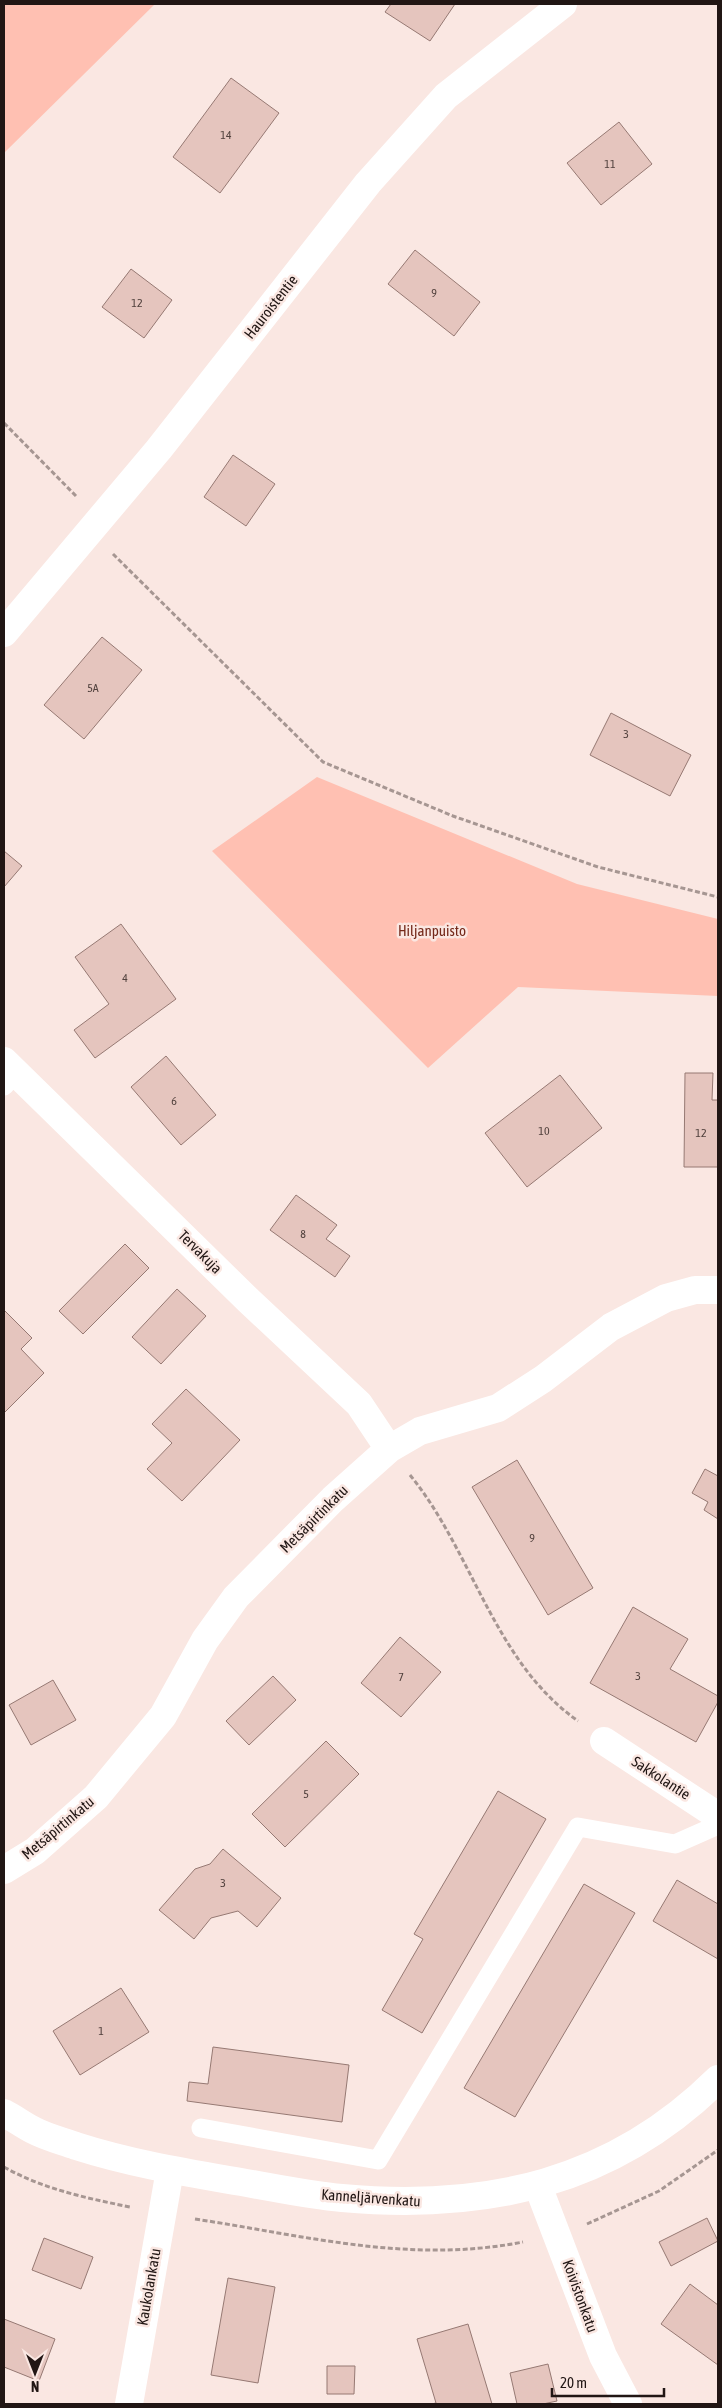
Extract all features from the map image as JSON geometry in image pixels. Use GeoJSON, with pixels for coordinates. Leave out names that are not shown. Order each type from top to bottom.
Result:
{"type":"FeatureCollection","features":[{"type":"Feature","properties":{"kind":"street","name":"Hauroistentie"},"geometry":{"type":"LineString","coordinates":[[4,633],[159,449],[368,183],[446,96],[563,4]]}},
{"type":"Feature","properties":{"kind":"street","name":"Tervakuja"},"geometry":{"type":"LineString","coordinates":[[8,1073],[359,1404],[389,1449]]}},
{"type":"Feature","properties":{"kind":"street","name":"Metsäpirtinkatu"},"geometry":{"type":"LineString","coordinates":[[4,1870],[35,1851],[96,1797],[163,1716],[205,1640],[236,1597],[333,1499],[389,1449],[420,1431],[498,1408],[543,1379],[611,1328],[666,1298],[695,1290],[718,1290]]}},
{"type":"Feature","properties":{"kind":"street","name":"Sakkolantie"},"geometry":{"type":"LineString","coordinates":[[604,1740],[718,1816]]}},
{"type":"Feature","properties":{"kind":"street","name":"Kanneljärvenkatu"},"geometry":{"type":"LineString","coordinates":[[4,2112],[35,2131],[68,2143],[112,2157],[170,2170],[340,2198],[390,2202],[437,2201],[538,2186],[572,2176],[616,2155],[669,2123],[718,2079]]}},
{"type":"Feature","properties":{"kind":"street","name":"Kaukolankatu"},"geometry":{"type":"LineString","coordinates":[[129,2404],[170,2170]]}},
{"type":"Feature","properties":{"kind":"street","name":"Koivistonkatu"},"geometry":{"type":"LineString","coordinates":[[538,2186],[603,2356],[628,2404]]}},
{"type":"Feature","properties":{"kind":"lane"},"geometry":{"type":"LineString","coordinates":[[201,2128],[378,2160],[578,1827],[676,1844],[718,1825]]}},
{"type":"Feature","properties":{"kind":"path"},"geometry":{"type":"LineString","coordinates":[[4,423],[95,525],[323,762],[453,816],[598,867],[718,897]]}},
{"type":"Feature","properties":{"kind":"path"},"geometry":{"type":"LineString","coordinates":[[389,1449],[416,1483],[449,1535],[519,1664],[546,1695],[571,1717],[604,1740]]}},
{"type":"Feature","properties":{"kind":"green space"},"geometry":{"type":"Polygon","coordinates":[[[4,4],[155,4],[4,153],[4,4]]]}},
{"type":"Feature","properties":{"kind":"green space","name":"Hiljanpuisto"},"geometry":{"type":"Polygon","coordinates":[[[317,777],[577,884],[718,919],[718,996],[518,987],[428,1068],[212,851],[317,777]]]}},
{"type":"Feature","properties":{"kind":"building"},"geometry":{"type":"Polygon","coordinates":[[[391,4],[455,4],[430,41],[385,12],[391,4]]]}},
{"type":"Feature","properties":{"kind":"building"},"geometry":{"type":"Polygon","coordinates":[[[231,78],[279,113],[220,193],[173,157],[231,78]]]}},
{"type":"Feature","properties":{"kind":"building"},"geometry":{"type":"Polygon","coordinates":[[[619,122],[652,164],[601,205],[567,163],[619,122]]]}},
{"type":"Feature","properties":{"kind":"building"},"geometry":{"type":"Polygon","coordinates":[[[415,250],[480,302],[454,336],[388,284],[415,250]]]}},
{"type":"Feature","properties":{"kind":"building"},"geometry":{"type":"Polygon","coordinates":[[[131,269],[172,300],[144,338],[102,307],[131,269]]]}},
{"type":"Feature","properties":{"kind":"building"},"geometry":{"type":"Polygon","coordinates":[[[233,455],[275,484],[246,526],[204,497],[233,455]]]}},
{"type":"Feature","properties":{"kind":"building"},"geometry":{"type":"Polygon","coordinates":[[[102,637],[142,670],[84,739],[44,705],[102,637]]]}},
{"type":"Feature","properties":{"kind":"building"},"geometry":{"type":"Polygon","coordinates":[[[611,713],[691,755],[670,796],[590,755],[611,713]]]}},
{"type":"Feature","properties":{"kind":"building"},"geometry":{"type":"Polygon","coordinates":[[[4,851],[22,866],[4,887],[4,851]]]}},
{"type":"Feature","properties":{"kind":"building"},"geometry":{"type":"Polygon","coordinates":[[[121,924],[176,999],[95,1058],[74,1030],[109,1004],[75,957],[121,924]]]}},
{"type":"Feature","properties":{"kind":"building"},"geometry":{"type":"Polygon","coordinates":[[[166,1056],[216,1115],[181,1145],[131,1087],[166,1056]]]}},
{"type":"Feature","properties":{"kind":"building"},"geometry":{"type":"Polygon","coordinates":[[[685,1073],[713,1073],[712,1100],[718,1100],[718,1167],[684,1167],[685,1073]]]}},
{"type":"Feature","properties":{"kind":"building"},"geometry":{"type":"Polygon","coordinates":[[[560,1075],[602,1128],[527,1187],[485,1133],[560,1075]]]}},
{"type":"Feature","properties":{"kind":"building"},"geometry":{"type":"Polygon","coordinates":[[[296,1195],[337,1225],[326,1239],[350,1256],[335,1277],[270,1230],[296,1195]]]}},
{"type":"Feature","properties":{"kind":"building"},"geometry":{"type":"Polygon","coordinates":[[[125,1244],[149,1268],[83,1334],[59,1311],[125,1244]]]}},
{"type":"Feature","properties":{"kind":"building"},"geometry":{"type":"Polygon","coordinates":[[[177,1289],[206,1316],[161,1364],[132,1337],[177,1289]]]}},
{"type":"Feature","properties":{"kind":"building"},"geometry":{"type":"Polygon","coordinates":[[[4,1310],[32,1338],[21,1349],[44,1373],[4,1413],[4,1310]]]}},
{"type":"Feature","properties":{"kind":"building"},"geometry":{"type":"Polygon","coordinates":[[[186,1389],[240,1440],[182,1501],[147,1469],[172,1443],[152,1424],[186,1389]]]}},
{"type":"Feature","properties":{"kind":"building"},"geometry":{"type":"Polygon","coordinates":[[[517,1460],[593,1588],[548,1615],[472,1487],[517,1460]]]}},
{"type":"Feature","properties":{"kind":"building"},"geometry":{"type":"Polygon","coordinates":[[[705,1469],[718,1476],[718,1519],[704,1510],[708,1502],[692,1493],[705,1469]]]}},
{"type":"Feature","properties":{"kind":"building"},"geometry":{"type":"Polygon","coordinates":[[[633,1607],[688,1639],[670,1669],[718,1696],[718,1702],[696,1742],[590,1683],[633,1607]]]}},
{"type":"Feature","properties":{"kind":"building"},"geometry":{"type":"Polygon","coordinates":[[[400,1637],[441,1672],[401,1717],[361,1683],[400,1637]]]}},
{"type":"Feature","properties":{"kind":"building"},"geometry":{"type":"Polygon","coordinates":[[[273,1676],[296,1700],[249,1745],[226,1721],[273,1676]]]}},
{"type":"Feature","properties":{"kind":"building"},"geometry":{"type":"Polygon","coordinates":[[[53,1680],[76,1720],[31,1745],[9,1705],[53,1680]]]}},
{"type":"Feature","properties":{"kind":"building"},"geometry":{"type":"Polygon","coordinates":[[[326,1741],[359,1774],[285,1847],[252,1814],[326,1741]]]}},
{"type":"Feature","properties":{"kind":"building"},"geometry":{"type":"Polygon","coordinates":[[[498,1791],[546,1819],[422,2033],[382,2010],[423,1939],[414,1934],[498,1791]]]}},
{"type":"Feature","properties":{"kind":"building"},"geometry":{"type":"Polygon","coordinates":[[[223,1849],[281,1898],[257,1927],[238,1911],[211,1918],[194,1939],[159,1910],[195,1869],[210,1864],[223,1849]]]}},
{"type":"Feature","properties":{"kind":"building"},"geometry":{"type":"Polygon","coordinates":[[[677,1880],[718,1904],[718,1959],[653,1921],[677,1880]]]}},
{"type":"Feature","properties":{"kind":"building"},"geometry":{"type":"Polygon","coordinates":[[[584,1884],[635,1913],[515,2117],[464,2088],[584,1884]]]}},
{"type":"Feature","properties":{"kind":"building"},"geometry":{"type":"Polygon","coordinates":[[[121,1988],[149,2032],[80,2075],[53,2031],[121,1988]]]}},
{"type":"Feature","properties":{"kind":"building"},"geometry":{"type":"Polygon","coordinates":[[[213,2047],[349,2065],[342,2122],[187,2101],[189,2082],[208,2084],[213,2047]]]}},
{"type":"Feature","properties":{"kind":"building"},"geometry":{"type":"Polygon","coordinates":[[[707,2218],[718,2241],[671,2266],[659,2242],[707,2218]]]}},
{"type":"Feature","properties":{"kind":"building"},"geometry":{"type":"Polygon","coordinates":[[[44,2238],[93,2257],[81,2289],[32,2270],[44,2238]]]}},
{"type":"Feature","properties":{"kind":"building"},"geometry":{"type":"Polygon","coordinates":[[[228,2278],[275,2287],[258,2383],[211,2375],[228,2278]]]}},
{"type":"Feature","properties":{"kind":"building"},"geometry":{"type":"Polygon","coordinates":[[[690,2284],[718,2305],[718,2365],[661,2324],[690,2284]]]}},
{"type":"Feature","properties":{"kind":"building"},"geometry":{"type":"Polygon","coordinates":[[[4,2319],[55,2339],[39,2381],[4,2367],[4,2319]]]}},
{"type":"Feature","properties":{"kind":"building"},"geometry":{"type":"Polygon","coordinates":[[[468,2324],[492,2404],[431,2404],[436,2403],[417,2339],[468,2324]]]}},
{"type":"Feature","properties":{"kind":"building"},"geometry":{"type":"Polygon","coordinates":[[[548,2364],[557,2401],[543,2404],[517,2404],[510,2373],[548,2364]]]}},
{"type":"Feature","properties":{"kind":"building"},"geometry":{"type":"Polygon","coordinates":[[[327,2366],[355,2366],[354,2394],[327,2394],[327,2366]]]}}]}
